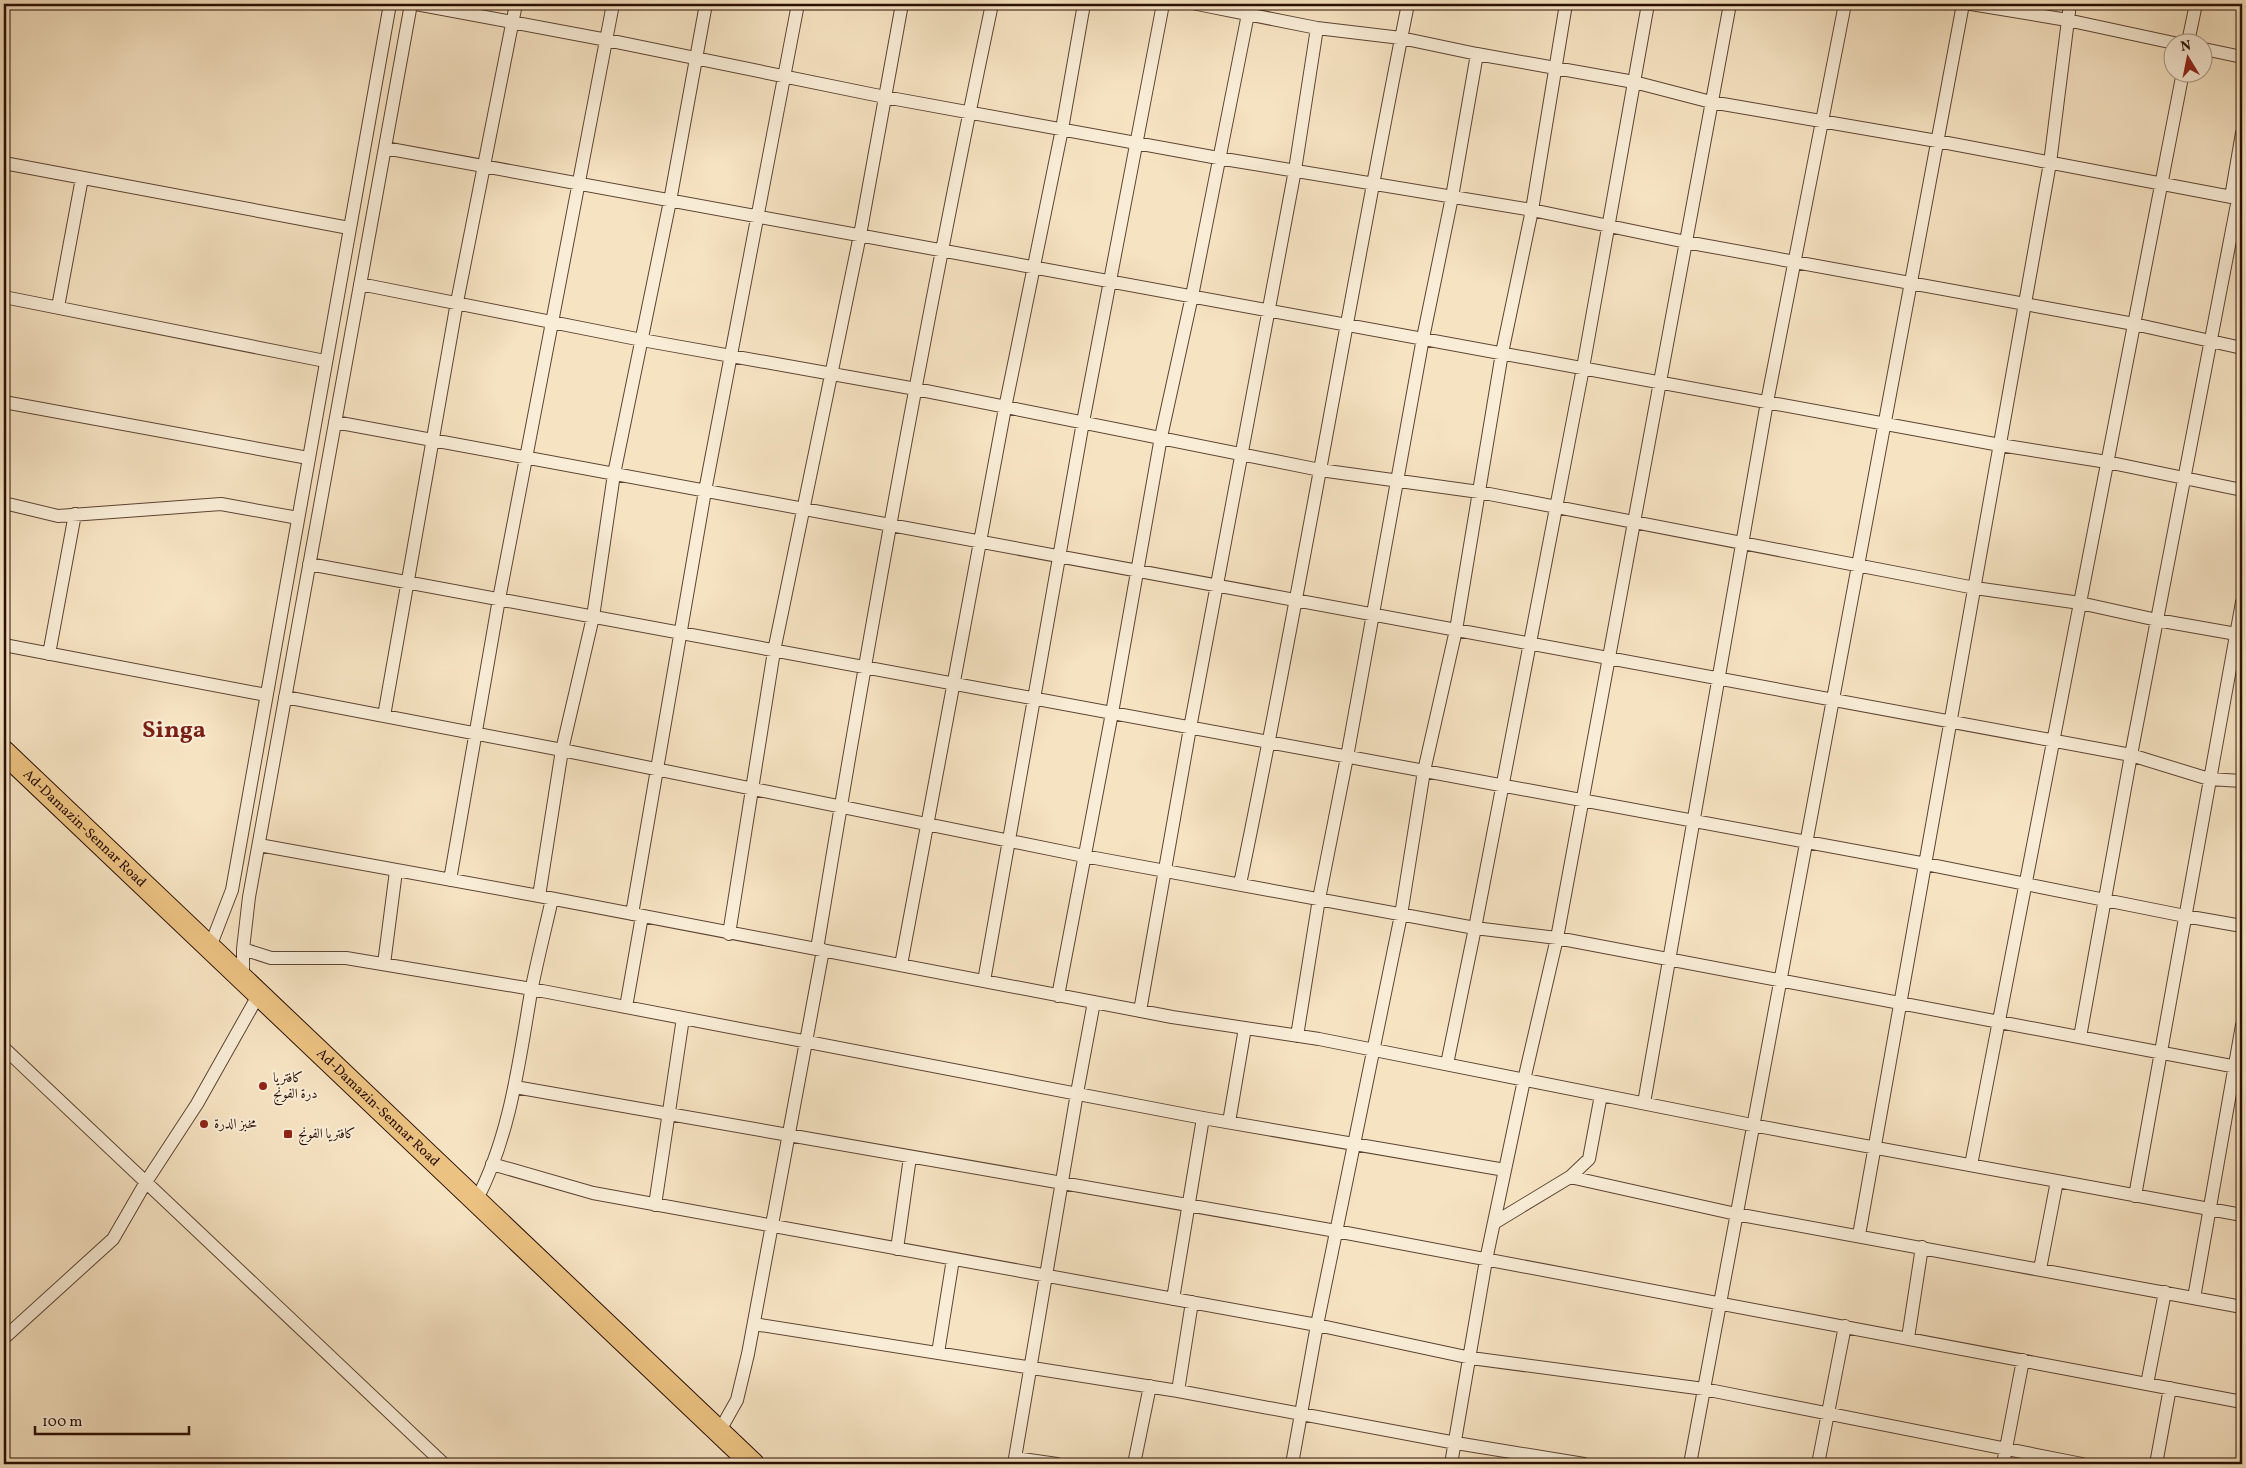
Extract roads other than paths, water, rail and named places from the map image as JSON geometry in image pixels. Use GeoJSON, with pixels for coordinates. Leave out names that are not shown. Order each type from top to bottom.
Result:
{"type":"FeatureCollection","features":[{"type":"Feature","properties":{"kind":"highway","name":"Ad-Damazin-Sennar Road"},"geometry":{"type":"LineString","coordinates":[[4,752],[753,1464]]}},
{"type":"Feature","properties":{"kind":"street"},"geometry":{"type":"LineString","coordinates":[[210,947],[232,890],[390,4]]}},
{"type":"Feature","properties":{"kind":"street"},"geometry":{"type":"LineString","coordinates":[[4,1338],[113,1239],[146,1182],[197,1104],[251,987],[243,948],[259,845],[411,4]]}},
{"type":"Feature","properties":{"kind":"street"},"geometry":{"type":"LineString","coordinates":[[416,4],[607,40],[885,97],[1218,158],[1532,210],[1686,242],[2134,324],[2242,348]]}},
{"type":"Feature","properties":{"kind":"street"},"geometry":{"type":"LineString","coordinates":[[384,716],[406,582],[434,441],[457,302],[516,4]]}},
{"type":"Feature","properties":{"kind":"street"},"geometry":{"type":"LineString","coordinates":[[450,880],[525,458],[613,4]]}},
{"type":"Feature","properties":{"kind":"street"},"geometry":{"type":"LineString","coordinates":[[539,896],[562,750],[593,617],[614,474],[670,201],[706,4]]}},
{"type":"Feature","properties":{"kind":"street"},"geometry":{"type":"LineString","coordinates":[[626,1007],[637,915],[680,633],[705,491],[798,4]]}},
{"type":"Feature","properties":{"kind":"street"},"geometry":{"type":"LineString","coordinates":[[729,934],[750,788],[774,650],[860,235],[902,4]]}},
{"type":"Feature","properties":{"kind":"street"},"geometry":{"type":"LineString","coordinates":[[719,1432],[737,1400],[754,1324],[806,1042],[840,807],[864,667],[942,250],[992,4]]}},
{"type":"Feature","properties":{"kind":"street"},"geometry":{"type":"LineString","coordinates":[[900,965],[1005,408],[1062,129],[1084,4]]}},
{"type":"Feature","properties":{"kind":"street"},"geometry":{"type":"LineString","coordinates":[[984,981],[1083,422],[1138,143],[1163,4]]}},
{"type":"Feature","properties":{"kind":"street"},"geometry":{"type":"LineString","coordinates":[[1197,4],[1249,8],[1317,28],[1401,38],[1477,54],[1634,82],[1712,102],[1937,141],[2237,199]]}},
{"type":"Feature","properties":{"kind":"street"},"geometry":{"type":"LineString","coordinates":[[1240,884],[1270,742],[1346,324],[1408,4]]}},
{"type":"Feature","properties":{"kind":"street"},"geometry":{"type":"LineString","coordinates":[[1292,1464],[1317,1325],[1401,915],[1424,771],[1456,630],[1502,353],[1532,210],[1566,4]]}},
{"type":"Feature","properties":{"kind":"street"},"geometry":{"type":"LineString","coordinates":[[1447,1064],[1503,786],[1554,508],[1583,368],[1648,4]]}},
{"type":"Feature","properties":{"kind":"street"},"geometry":{"type":"LineString","coordinates":[[1451,1464],[1471,1358],[1486,1260],[1524,1080],[1557,938],[1658,382],[1730,4]]}},
{"type":"Feature","properties":{"kind":"street"},"geometry":{"type":"LineString","coordinates":[[1644,1103],[1671,960],[1692,821],[1767,402],[1845,4]]}},
{"type":"Feature","properties":{"kind":"street"},"geometry":{"type":"LineString","coordinates":[[1690,1464],[1962,4]]}},
{"type":"Feature","properties":{"kind":"street"},"geometry":{"type":"LineString","coordinates":[[1971,4],[2067,20],[2164,41]]}},
{"type":"Feature","properties":{"kind":"street"},"geometry":{"type":"LineString","coordinates":[[1859,1236],[2050,163],[2070,4]]}},
{"type":"Feature","properties":{"kind":"street"},"geometry":{"type":"LineString","coordinates":[[2190,32],[2196,4]]}},
{"type":"Feature","properties":{"kind":"street"},"geometry":{"type":"LineString","coordinates":[[1058,996],[1112,713],[1161,437],[1192,296],[1249,8]]}},
{"type":"Feature","properties":{"kind":"street"},"geometry":{"type":"LineString","coordinates":[[1140,1011],[1167,871],[1190,728],[1295,170],[1317,28]]}},
{"type":"Feature","properties":{"kind":"street"},"geometry":{"type":"LineString","coordinates":[[2214,51],[2242,57]]}},
{"type":"Feature","properties":{"kind":"street"},"geometry":{"type":"LineString","coordinates":[[1296,1036],[1319,899],[1374,615],[1423,338],[1452,197],[1477,54]]}},
{"type":"Feature","properties":{"kind":"street"},"geometry":{"type":"LineString","coordinates":[[1971,1165],[2180,82]]}},
{"type":"Feature","properties":{"kind":"street"},"geometry":{"type":"LineString","coordinates":[[2080,1037],[2237,199],[2242,133]]}},
{"type":"Feature","properties":{"kind":"street"},"geometry":{"type":"LineString","coordinates":[[385,148],[2000,445],[2107,462],[2242,490]]}},
{"type":"Feature","properties":{"kind":"street"},"geometry":{"type":"LineString","coordinates":[[4,163],[349,228]]}},
{"type":"Feature","properties":{"kind":"street"},"geometry":{"type":"LineString","coordinates":[[58,307],[82,178]]}},
{"type":"Feature","properties":{"kind":"street"},"geometry":{"type":"LineString","coordinates":[[360,284],[551,320],[642,340],[916,389],[1320,470],[1479,492],[1975,588],[2080,603],[2157,620],[2239,634]]}},
{"type":"Feature","properties":{"kind":"street"},"geometry":{"type":"LineString","coordinates":[[4,297],[325,361]]}},
{"type":"Feature","properties":{"kind":"street"},"geometry":{"type":"LineString","coordinates":[[4,402],[308,458]]}},
{"type":"Feature","properties":{"kind":"street"},"geometry":{"type":"LineString","coordinates":[[335,422],[2132,755],[2209,779],[2242,782]]}},
{"type":"Feature","properties":{"kind":"street"},"geometry":{"type":"LineString","coordinates":[[4,503],[58,516],[221,504],[298,518]]}},
{"type":"Feature","properties":{"kind":"street"},"geometry":{"type":"LineString","coordinates":[[49,654],[75,514]]}},
{"type":"Feature","properties":{"kind":"street"},"geometry":{"type":"LineString","coordinates":[[310,564],[1926,864],[2242,926]]}},
{"type":"Feature","properties":{"kind":"street"},"geometry":{"type":"LineString","coordinates":[[2135,1196],[2209,779],[2239,634],[2242,602]]}},
{"type":"Feature","properties":{"kind":"street"},"geometry":{"type":"LineString","coordinates":[[4,646],[266,695]]}},
{"type":"Feature","properties":{"kind":"street"},"geometry":{"type":"LineString","coordinates":[[285,698],[562,750],[1084,856],[1475,928],[1557,938],[2238,1067]]}},
{"type":"Feature","properties":{"kind":"street"},"geometry":{"type":"LineString","coordinates":[[259,845],[539,896],[1058,996],[1374,1050],[1752,1125],[2242,1216]]}},
{"type":"Feature","properties":{"kind":"street"},"geometry":{"type":"LineString","coordinates":[[384,964],[396,870]]}},
{"type":"Feature","properties":{"kind":"street"},"geometry":{"type":"LineString","coordinates":[[476,1201],[488,1178],[515,1087],[532,989],[552,899]]}},
{"type":"Feature","properties":{"kind":"street"},"geometry":{"type":"LineString","coordinates":[[243,948],[272,958],[346,958],[532,989],[1203,1118],[1505,1170]]}},
{"type":"Feature","properties":{"kind":"street"},"geometry":{"type":"LineString","coordinates":[[1057,1464],[1014,1461],[1094,1002]]}},
{"type":"Feature","properties":{"kind":"street"},"geometry":{"type":"LineString","coordinates":[[655,1205],[683,1018]]}},
{"type":"Feature","properties":{"kind":"street"},"geometry":{"type":"LineString","coordinates":[[2194,1298],[2208,1209],[2238,1067],[2242,1025]]}},
{"type":"Feature","properties":{"kind":"street"},"geometry":{"type":"LineString","coordinates":[[1229,1122],[1245,1028]]}},
{"type":"Feature","properties":{"kind":"street"},"geometry":{"type":"LineString","coordinates":[[7,1056],[146,1182],[444,1464]]}},
{"type":"Feature","properties":{"kind":"street"},"geometry":{"type":"LineString","coordinates":[[515,1087],[1336,1231],[2242,1402]]}},
{"type":"Feature","properties":{"kind":"street"},"geometry":{"type":"LineString","coordinates":[[1494,1223],[1570,1177],[1588,1159],[1600,1095]]}},
{"type":"Feature","properties":{"kind":"street"},"geometry":{"type":"LineString","coordinates":[[1173,1300],[1203,1118]]}},
{"type":"Feature","properties":{"kind":"street"},"geometry":{"type":"LineString","coordinates":[[897,1249],[910,1157]]}},
{"type":"Feature","properties":{"kind":"street"},"geometry":{"type":"LineString","coordinates":[[492,1164],[593,1193],[655,1205],[1317,1325],[1471,1358],[1704,1389],[2082,1464]]}},
{"type":"Feature","properties":{"kind":"street"},"geometry":{"type":"LineString","coordinates":[[1570,1177],[1736,1214],[2242,1307]]}},
{"type":"Feature","properties":{"kind":"street"},"geometry":{"type":"LineString","coordinates":[[2040,1269],[2056,1181]]}},
{"type":"Feature","properties":{"kind":"street"},"geometry":{"type":"LineString","coordinates":[[1908,1338],[1922,1247]]}},
{"type":"Feature","properties":{"kind":"street"},"geometry":{"type":"LineString","coordinates":[[938,1353],[953,1259]]}},
{"type":"Feature","properties":{"kind":"street"},"geometry":{"type":"LineString","coordinates":[[2147,1384],[2165,1292]]}},
{"type":"Feature","properties":{"kind":"street"},"geometry":{"type":"LineString","coordinates":[[1178,1391],[1192,1302]]}},
{"type":"Feature","properties":{"kind":"street"},"geometry":{"type":"LineString","coordinates":[[754,1324],[1150,1386],[1456,1443],[1584,1464]]}},
{"type":"Feature","properties":{"kind":"street"},"geometry":{"type":"LineString","coordinates":[[1818,1464],[1845,1326]]}},
{"type":"Feature","properties":{"kind":"street"},"geometry":{"type":"LineString","coordinates":[[2003,1464],[2023,1360]]}},
{"type":"Feature","properties":{"kind":"street"},"geometry":{"type":"LineString","coordinates":[[1134,1464],[1150,1386]]}},
{"type":"Feature","properties":{"kind":"street"},"geometry":{"type":"LineString","coordinates":[[2156,1464],[2170,1388]]}},
{"type":"Feature","properties":{"kind":"place","name":"كافتريا درة الفونج"},"geometry":{"type":"Point","coordinates":[263,1086]}},
{"type":"Feature","properties":{"kind":"place","name":"مخبز الدرة"},"geometry":{"type":"Point","coordinates":[204,1124]}},
{"type":"Feature","properties":{"kind":"place","name":"كافتريا الفونج"},"geometry":{"type":"Point","coordinates":[288,1134]}},
{"type":"Feature","properties":{"kind":"district","name":"Singa"},"geometry":{"type":"Point","coordinates":[174,731]}}]}
